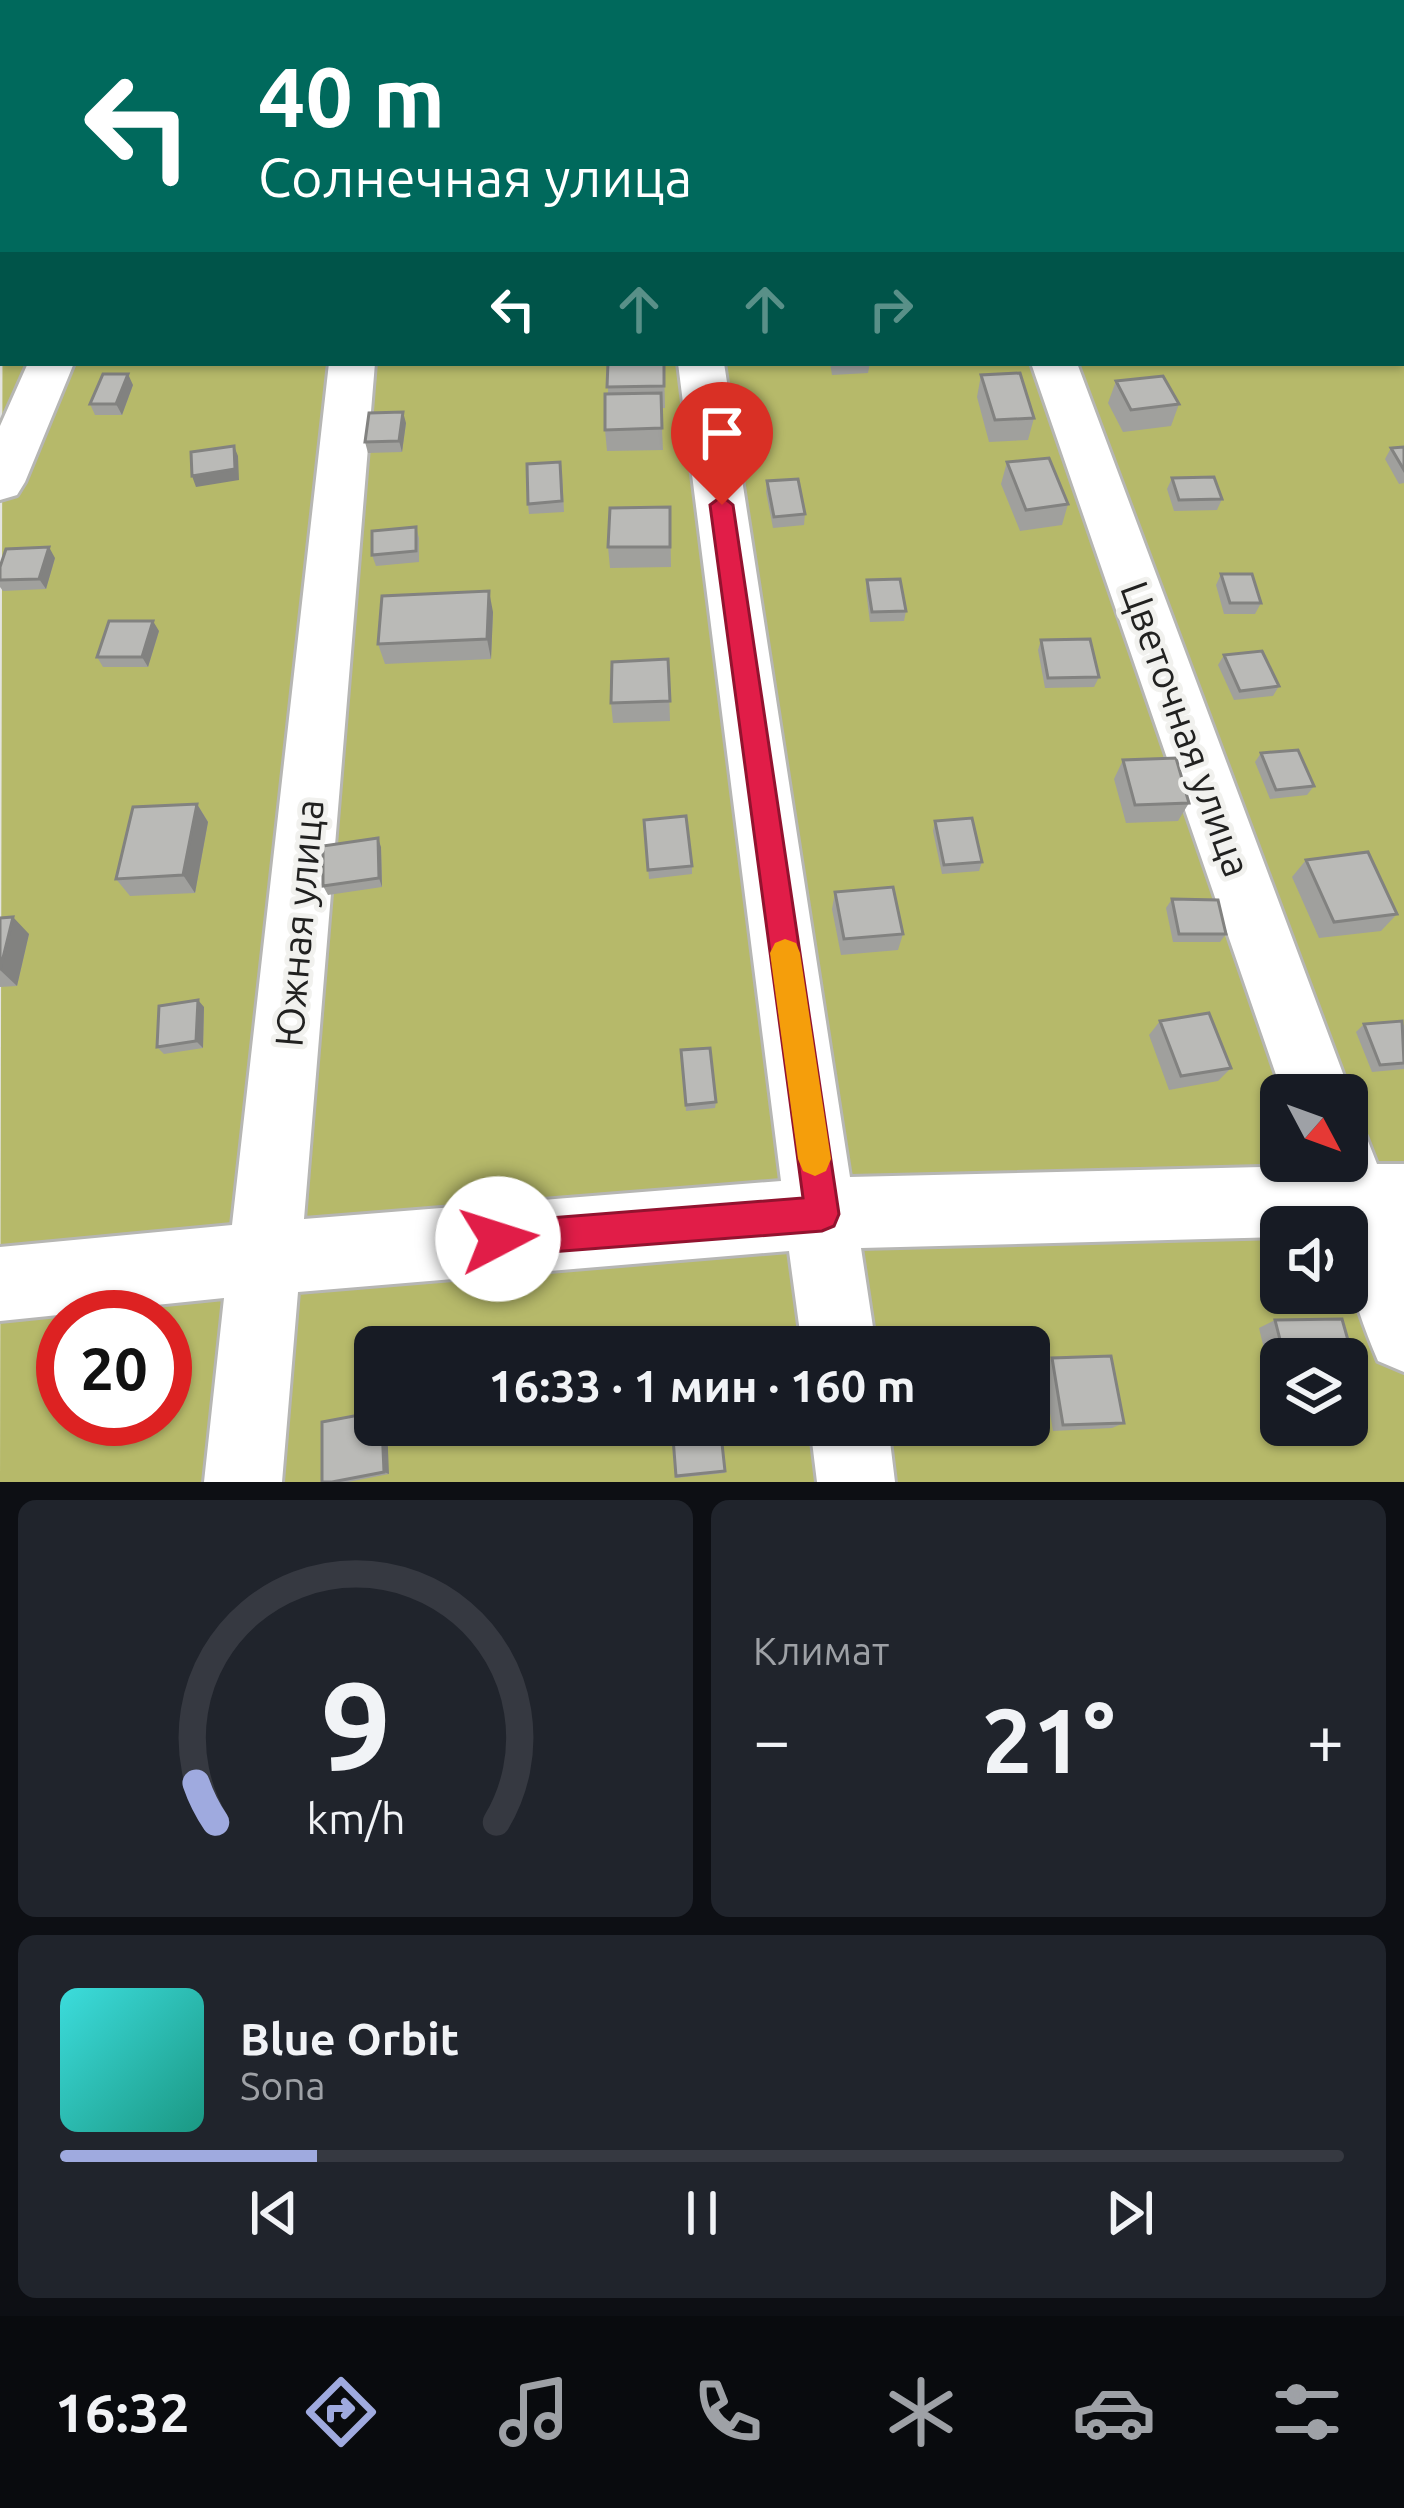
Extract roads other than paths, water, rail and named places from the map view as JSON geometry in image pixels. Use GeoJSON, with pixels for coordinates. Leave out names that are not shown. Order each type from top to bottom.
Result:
{"type":"FeatureCollection","features":[{"type":"Feature","properties":{"kind":"lane"},"geometry":{"type":"LineString","coordinates":[[0,482],[51,366]]}},
{"type":"Feature","properties":{"kind":"lane","name":"Южная улица"},"geometry":{"type":"LineString","coordinates":[[243,1482],[352,366]]}},
{"type":"Feature","properties":{"kind":"lane"},"geometry":{"type":"LineString","coordinates":[[701,366],[836,1326]]}},
{"type":"Feature","properties":{"kind":"lane","name":"Цветочная улица"},"geometry":{"type":"LineString","coordinates":[[1055,366],[1309,1074]]}},
{"type":"Feature","properties":{"kind":"lane"},"geometry":{"type":"LineString","coordinates":[[0,1284],[822,1214],[1367,1188],[1404,1335]]}},
{"type":"Feature","properties":{"kind":"lane"},"geometry":{"type":"LineString","coordinates":[[852,1446],[856,1482]]}}]}
